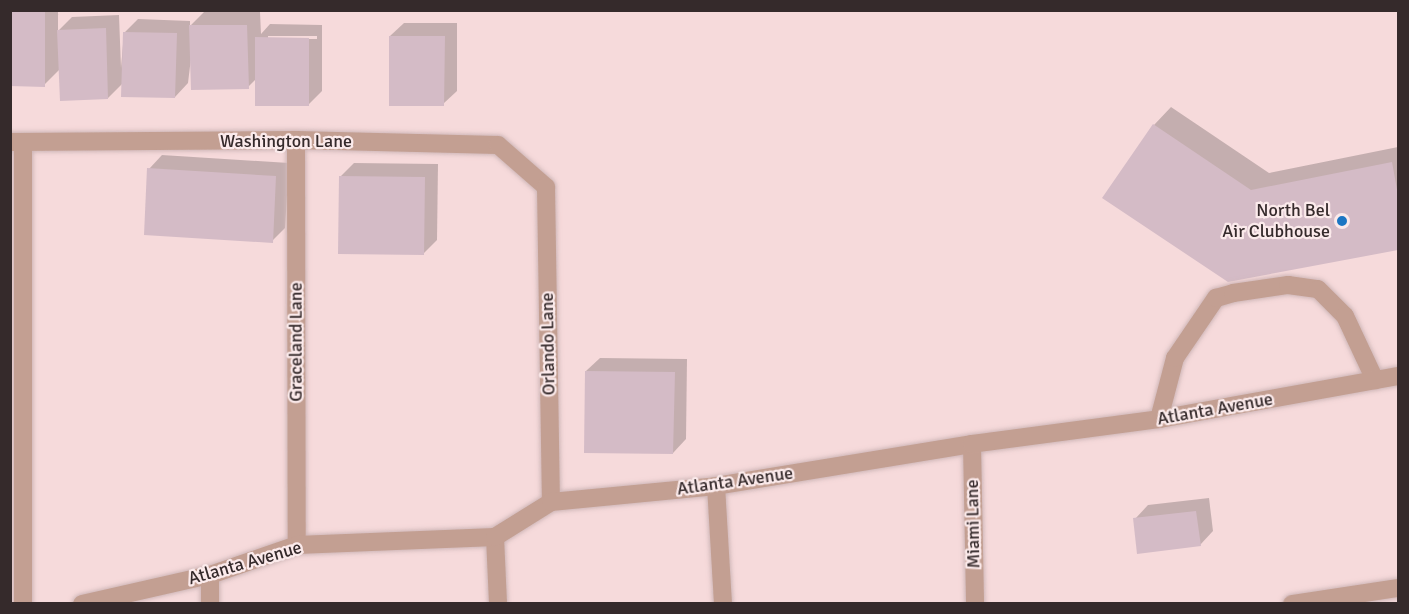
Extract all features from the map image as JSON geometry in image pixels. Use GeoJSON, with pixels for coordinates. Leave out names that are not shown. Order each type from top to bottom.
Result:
{"type":"FeatureCollection","features":[{"type":"Feature","properties":{"kind":"street","name":"Washington Lane"},"geometry":{"type":"LineString","coordinates":[[17,142],[296,140],[498,146],[546,187]]}},
{"type":"Feature","properties":{"kind":"street","name":"Graceland Lane"},"geometry":{"type":"LineString","coordinates":[[296,140],[297,545]]}},
{"type":"Feature","properties":{"kind":"street"},"geometry":{"type":"LineString","coordinates":[[17,142],[22,603]]}},
{"type":"Feature","properties":{"kind":"street","name":"Orlando Lane"},"geometry":{"type":"LineString","coordinates":[[546,187],[551,502]]}},
{"type":"Feature","properties":{"kind":"street"},"geometry":{"type":"LineString","coordinates":[[1159,420],[1175,358],[1216,298],[1233,293],[1288,285],[1318,289],[1345,316],[1375,380]]}},
{"type":"Feature","properties":{"kind":"street","name":"Atlanta Avenue"},"geometry":{"type":"LineString","coordinates":[[82,603],[210,575],[297,545],[495,537],[551,502],[716,486],[972,444],[1159,420],[1398,376]]}},
{"type":"Feature","properties":{"kind":"street","name":"Miami Lane"},"geometry":{"type":"LineString","coordinates":[[972,444],[975,603]]}},
{"type":"Feature","properties":{"kind":"street"},"geometry":{"type":"LineString","coordinates":[[716,486],[723,603]]}},
{"type":"Feature","properties":{"kind":"street"},"geometry":{"type":"LineString","coordinates":[[495,537],[498,603]]}},
{"type":"Feature","properties":{"kind":"street"},"geometry":{"type":"LineString","coordinates":[[210,575],[210,603]]}},
{"type":"Feature","properties":{"kind":"street"},"geometry":{"type":"LineString","coordinates":[[1292,603],[1398,588]]}},
{"type":"Feature","properties":{"kind":"building"},"geometry":{"type":"Polygon","coordinates":[[[10,10],[45,11],[45,87],[10,86],[10,10]]]}},
{"type":"Feature","properties":{"kind":"building"},"geometry":{"type":"Polygon","coordinates":[[[189,25],[247,25],[249,89],[191,90],[189,25]]]}},
{"type":"Feature","properties":{"kind":"building"},"geometry":{"type":"Polygon","coordinates":[[[106,28],[108,99],[60,101],[57,30],[106,28]]]}},
{"type":"Feature","properties":{"kind":"building"},"geometry":{"type":"Polygon","coordinates":[[[123,32],[177,33],[175,98],[121,97],[123,32]]]}},
{"type":"Feature","properties":{"kind":"building"},"geometry":{"type":"Polygon","coordinates":[[[389,36],[445,36],[444,106],[389,106],[389,36]]]}},
{"type":"Feature","properties":{"kind":"building"},"geometry":{"type":"Polygon","coordinates":[[[255,37],[309,38],[309,106],[255,106],[255,37]]]}},
{"type":"Feature","properties":{"kind":"building"},"geometry":{"type":"Polygon","coordinates":[[[1153,124],[1251,190],[1392,162],[1398,195],[1398,250],[1228,282],[1102,198],[1153,124]]]}},
{"type":"Feature","properties":{"kind":"building"},"geometry":{"type":"Polygon","coordinates":[[[147,168],[276,176],[273,243],[144,235],[147,168]]]}},
{"type":"Feature","properties":{"kind":"building"},"geometry":{"type":"Polygon","coordinates":[[[339,176],[425,177],[424,255],[338,254],[339,176]]]}},
{"type":"Feature","properties":{"kind":"building"},"geometry":{"type":"Polygon","coordinates":[[[585,371],[675,372],[673,454],[584,453],[585,371]]]}},
{"type":"Feature","properties":{"kind":"building"},"geometry":{"type":"Polygon","coordinates":[[[1196,511],[1201,546],[1137,554],[1133,518],[1196,511]]]}},
{"type":"Feature","properties":{"kind":"place","name":"North Bel Air Clubhouse"},"geometry":{"type":"Point","coordinates":[1342,221]}}]}
